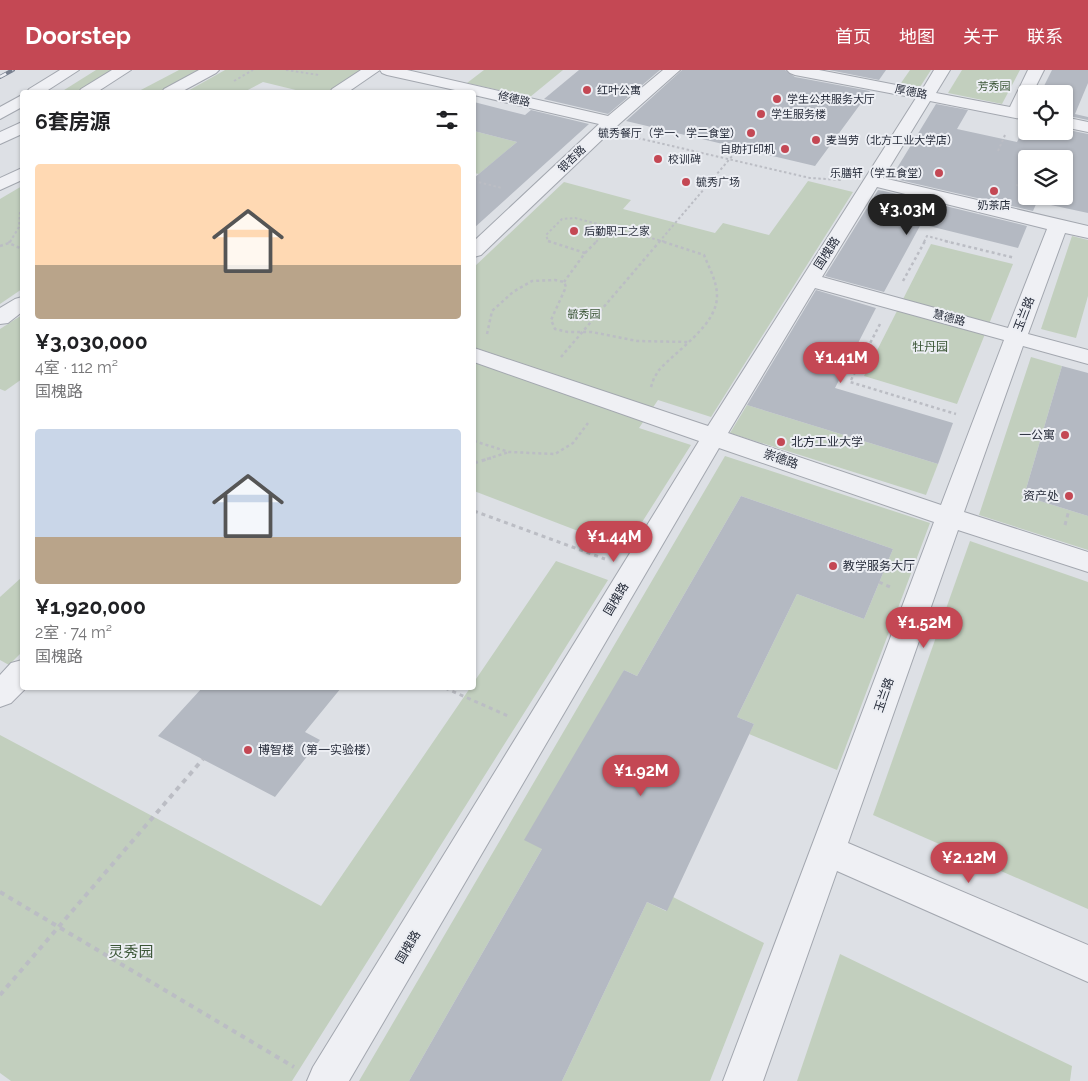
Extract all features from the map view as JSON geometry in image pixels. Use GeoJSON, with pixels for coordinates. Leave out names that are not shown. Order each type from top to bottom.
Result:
{"type":"FeatureCollection","features":[{"type":"Feature","properties":{"kind":"street"},"geometry":{"type":"LineString","coordinates":[[38,90],[72,70]]}},
{"type":"Feature","properties":{"kind":"street"},"geometry":{"type":"LineString","coordinates":[[90,90],[124,70]]}},
{"type":"Feature","properties":{"kind":"street"},"geometry":{"type":"LineString","coordinates":[[176,90],[211,70]]}},
{"type":"Feature","properties":{"kind":"street"},"geometry":{"type":"LineString","coordinates":[[341,90],[372,70]]}},
{"type":"Feature","properties":{"kind":"street","name":"修德路"},"geometry":{"type":"LineString","coordinates":[[387,70],[466,90]]}},
{"type":"Feature","properties":{"kind":"street","name":"银杏路"},"geometry":{"type":"LineString","coordinates":[[476,249],[607,126],[672,70]]}},
{"type":"Feature","properties":{"kind":"street","name":"厚德路"},"geometry":{"type":"LineString","coordinates":[[795,70],[1018,113]]}},
{"type":"Feature","properties":{"kind":"street","name":"国槐路"},"geometry":{"type":"LineString","coordinates":[[327,1081],[714,436],[942,70]]}},
{"type":"Feature","properties":{"kind":"street"},"geometry":{"type":"LineString","coordinates":[[1031,85],[1036,70]]}},
{"type":"Feature","properties":{"kind":"street","name":"修德路"},"geometry":{"type":"LineString","coordinates":[[476,93],[607,126]]}},
{"type":"Feature","properties":{"kind":"street"},"geometry":{"type":"LineString","coordinates":[[0,114],[20,101]]}},
{"type":"Feature","properties":{"kind":"street"},"geometry":{"type":"LineString","coordinates":[[1073,124],[1088,127]]}},
{"type":"Feature","properties":{"kind":"street"},"geometry":{"type":"LineString","coordinates":[[0,139],[20,128]]}},
{"type":"Feature","properties":{"kind":"street"},"geometry":{"type":"LineString","coordinates":[[0,185],[20,174]]}},
{"type":"Feature","properties":{"kind":"street"},"geometry":{"type":"LineString","coordinates":[[873,182],[1088,232]]}},
{"type":"Feature","properties":{"kind":"street","name":"玉兰路"},"geometry":{"type":"LineString","coordinates":[[743,1081],[829,851],[983,422],[1058,226]]}},
{"type":"Feature","properties":{"kind":"street","name":"慧德路"},"geometry":{"type":"LineString","coordinates":[[810,280],[1088,357]]}},
{"type":"Feature","properties":{"kind":"street"},"geometry":{"type":"LineString","coordinates":[[0,318],[20,304]]}},
{"type":"Feature","properties":{"kind":"street","name":"崇德路"},"geometry":{"type":"LineString","coordinates":[[480,346],[543,379],[948,517],[1088,562]]}},
{"type":"Feature","properties":{"kind":"street"},"geometry":{"type":"LineString","coordinates":[[0,694],[20,674]]}},
{"type":"Feature","properties":{"kind":"street"},"geometry":{"type":"LineString","coordinates":[[829,851],[1088,964]]}},
{"type":"Feature","properties":{"kind":"path"},"geometry":{"type":"LineString","coordinates":[[286,70],[323,76]]}},
{"type":"Feature","properties":{"kind":"path"},"geometry":{"type":"LineString","coordinates":[[607,126],[729,159],[810,178],[873,182]]}},
{"type":"Feature","properties":{"kind":"path"},"geometry":{"type":"LineString","coordinates":[[543,379],[739,148]]}},
{"type":"Feature","properties":{"kind":"path"},"geometry":{"type":"LineString","coordinates":[[0,246],[9,243],[19,227],[20,212]]}},
{"type":"Feature","properties":{"kind":"path"},"geometry":{"type":"LineString","coordinates":[[585,253],[548,241],[546,235],[562,219],[575,218],[660,240],[704,255],[714,274],[719,296],[712,319],[672,356],[652,378],[648,414]]}},
{"type":"Feature","properties":{"kind":"path"},"geometry":{"type":"LineString","coordinates":[[564,282],[585,253],[610,227]]}},
{"type":"Feature","properties":{"kind":"path"},"geometry":{"type":"LineString","coordinates":[[983,422],[850,382],[927,236],[1043,265]]}},
{"type":"Feature","properties":{"kind":"path"},"geometry":{"type":"LineString","coordinates":[[9,243],[20,248]]}},
{"type":"Feature","properties":{"kind":"path"},"geometry":{"type":"LineString","coordinates":[[480,346],[492,312],[513,292],[532,281],[555,280],[564,282]]}},
{"type":"Feature","properties":{"kind":"path"},"geometry":{"type":"LineString","coordinates":[[564,282],[566,287],[551,320],[555,329],[637,341],[689,342]]}},
{"type":"Feature","properties":{"kind":"path"},"geometry":{"type":"LineString","coordinates":[[476,442],[509,452],[555,454],[573,443],[590,420],[584,393]]}},
{"type":"Feature","properties":{"kind":"path"},"geometry":{"type":"LineString","coordinates":[[476,462],[509,452]]}},
{"type":"Feature","properties":{"kind":"path"},"geometry":{"type":"LineString","coordinates":[[476,512],[634,570]]}},
{"type":"Feature","properties":{"kind":"path"},"geometry":{"type":"LineString","coordinates":[[450,690],[538,729]]}},
{"type":"Feature","properties":{"kind":"path"},"geometry":{"type":"LineString","coordinates":[[0,996],[203,760]]}},
{"type":"Feature","properties":{"kind":"path"},"geometry":{"type":"LineString","coordinates":[[0,892],[300,1071]]}},
{"type":"Feature","properties":{"kind":"green space"},"geometry":{"type":"Polygon","coordinates":[[[96,70],[116,70],[82,90],[64,90],[96,70]]]}},
{"type":"Feature","properties":{"kind":"green space"},"geometry":{"type":"Polygon","coordinates":[[[179,70],[199,70],[163,90],[141,90],[179,70]]]}},
{"type":"Feature","properties":{"kind":"green space"},"geometry":{"type":"Polygon","coordinates":[[[225,70],[362,70],[330,90],[296,90],[263,82],[248,90],[190,90],[225,70]]]}},
{"type":"Feature","properties":{"kind":"green space"},"geometry":{"type":"Polygon","coordinates":[[[484,70],[563,70],[530,97],[467,83],[484,70]]]}},
{"type":"Feature","properties":{"kind":"green space"},"geometry":{"type":"Polygon","coordinates":[[[910,70],[931,70],[920,87],[901,83],[910,70]]]}},
{"type":"Feature","properties":{"kind":"green space","name":"芳秀园"},"geometry":{"type":"Polygon","coordinates":[[[962,70],[1020,70],[1002,104],[948,93],[962,70]]]}},
{"type":"Feature","properties":{"kind":"green space"},"geometry":{"type":"Polygon","coordinates":[[[476,132],[517,142],[479,174],[476,173],[476,132]]]}},
{"type":"Feature","properties":{"kind":"green space","name":"毓秀园"},"geometry":{"type":"Polygon","coordinates":[[[808,181],[853,192],[711,417],[658,400],[639,428],[691,445],[625,549],[476,492],[476,265],[564,182],[631,200],[623,209],[715,233],[723,223],[769,235],[808,181]]]}},
{"type":"Feature","properties":{"kind":"green space"},"geometry":{"type":"Polygon","coordinates":[[[20,187],[20,290],[0,304],[0,199],[20,187]]]}},
{"type":"Feature","properties":{"kind":"green space"},"geometry":{"type":"Polygon","coordinates":[[[1072,236],[1088,240],[1088,296],[1076,338],[1041,329],[1072,236]]]}},
{"type":"Feature","properties":{"kind":"green space","name":"牡丹园"},"geometry":{"type":"Polygon","coordinates":[[[931,244],[1013,264],[957,404],[864,376],[931,244]]]}},
{"type":"Feature","properties":{"kind":"green space"},"geometry":{"type":"Polygon","coordinates":[[[20,316],[20,380],[5,391],[0,389],[0,329],[20,316]]]}},
{"type":"Feature","properties":{"kind":"green space"},"geometry":{"type":"Polygon","coordinates":[[[1031,357],[1062,366],[1024,496],[1088,516],[1088,550],[979,515],[1031,357]]]}},
{"type":"Feature","properties":{"kind":"green space"},"geometry":{"type":"Polygon","coordinates":[[[747,405],[938,464],[926,495],[730,433],[747,405]]]}},
{"type":"Feature","properties":{"kind":"green space"},"geometry":{"type":"Polygon","coordinates":[[[725,456],[930,523],[837,770],[749,734],[754,724],[737,717],[797,594],[864,619],[893,549],[741,496],[637,676],[624,670],[542,849],[409,1081],[359,1081],[725,456]]]}},
{"type":"Feature","properties":{"kind":"green space"},"geometry":{"type":"Polygon","coordinates":[[[970,541],[1088,582],[1088,909],[873,815],[970,541]]]}},
{"type":"Feature","properties":{"kind":"green space","name":"灵秀园"},"geometry":{"type":"Polygon","coordinates":[[[556,561],[608,580],[292,1081],[11,1081],[0,1073],[0,735],[321,906],[469,690],[476,690],[476,679],[556,561]]]}},
{"type":"Feature","properties":{"kind":"green space"},"geometry":{"type":"Polygon","coordinates":[[[20,579],[20,654],[9,665],[0,660],[0,597],[20,579]]]}},
{"type":"Feature","properties":{"kind":"green space"},"geometry":{"type":"Polygon","coordinates":[[[673,897],[764,943],[710,1081],[562,1081],[647,902],[666,911],[673,897]]]}},
{"type":"Feature","properties":{"kind":"green space"},"geometry":{"type":"Polygon","coordinates":[[[840,954],[1072,1066],[1070,1081],[797,1081],[840,954]]]}},
{"type":"Feature","properties":{"kind":"building","name":"红叶公寓"},"geometry":{"type":"Polygon","coordinates":[[[579,70],[660,70],[608,114],[544,99],[579,70]]]}},
{"type":"Feature","properties":{"kind":"building","name":"学生服务楼"},"geometry":{"type":"Polygon","coordinates":[[[682,70],[785,70],[795,77],[870,91],[815,166],[626,121],[682,70]]]}},
{"type":"Feature","properties":{"kind":"building"},"geometry":{"type":"Polygon","coordinates":[[[829,70],[886,70],[879,80],[829,70]]]}},
{"type":"Feature","properties":{"kind":"building"},"geometry":{"type":"Polygon","coordinates":[[[1052,70],[1088,70],[1088,83],[1075,114],[1088,117],[1088,120],[1073,117],[1073,85],[1044,85],[1052,70]]]}},
{"type":"Feature","properties":{"kind":"building"},"geometry":{"type":"Polygon","coordinates":[[[476,103],[525,115],[531,110],[589,124],[476,226],[476,176],[517,142],[476,132],[476,103]]]}},
{"type":"Feature","properties":{"kind":"building"},"geometry":{"type":"Polygon","coordinates":[[[936,104],[968,110],[957,129],[1017,142],[1018,140],[1073,140],[1073,131],[1088,134],[1088,213],[1051,205],[1073,205],[1073,150],[1018,150],[1018,205],[1036,205],[1033,211],[891,178],[936,104]]]}},
{"type":"Feature","properties":{"kind":"building"},"geometry":{"type":"Polygon","coordinates":[[[878,190],[1027,226],[1018,248],[921,224],[884,292],[825,276],[878,190]]]}},
{"type":"Feature","properties":{"kind":"building"},"geometry":{"type":"Polygon","coordinates":[[[816,290],[876,308],[835,388],[953,423],[938,464],[747,405],[816,290]]]}},
{"type":"Feature","properties":{"kind":"building","name":"一公寓"},"geometry":{"type":"Polygon","coordinates":[[[1062,366],[1088,373],[1088,516],[1024,496],[1062,366]]]}},
{"type":"Feature","properties":{"kind":"building"},"geometry":{"type":"Polygon","coordinates":[[[741,496],[893,549],[864,619],[797,594],[737,717],[754,724],[667,911],[647,902],[562,1081],[409,1081],[542,849],[524,840],[624,670],[637,676],[741,496]]]}},
{"type":"Feature","properties":{"kind":"building","name":"博智楼（第一实验楼）"},"geometry":{"type":"Polygon","coordinates":[[[200,690],[339,690],[305,732],[320,740],[275,797],[158,736],[200,690]]]}},
{"type":"Feature","properties":{"kind":"railway"},"geometry":{"type":"LineString","coordinates":[[0,77],[13,70]]}},
{"type":"Feature","properties":{"kind":"place","name":"红叶公寓"},"geometry":{"type":"Point","coordinates":[587,90]}},
{"type":"Feature","properties":{"kind":"place","name":"学生公共服务大厅"},"geometry":{"type":"Point","coordinates":[777,99]}},
{"type":"Feature","properties":{"kind":"place","name":"学生服务楼"},"geometry":{"type":"Point","coordinates":[761,114]}},
{"type":"Feature","properties":{"kind":"place","name":"毓秀餐厅（学一、学二食堂）"},"geometry":{"type":"Point","coordinates":[751,133]}},
{"type":"Feature","properties":{"kind":"place","name":"麦当劳（北方工业大学店）"},"geometry":{"type":"Point","coordinates":[816,140]}},
{"type":"Feature","properties":{"kind":"place","name":"自助打印机"},"geometry":{"type":"Point","coordinates":[785,149]}},
{"type":"Feature","properties":{"kind":"place","name":"校训碑"},"geometry":{"type":"Point","coordinates":[658,159]}},
{"type":"Feature","properties":{"kind":"place","name":"乐膳轩（学五食堂）"},"geometry":{"type":"Point","coordinates":[939,173]}},
{"type":"Feature","properties":{"kind":"place","name":"毓秀广场"},"geometry":{"type":"Point","coordinates":[686,182]}},
{"type":"Feature","properties":{"kind":"place","name":"奶茶店"},"geometry":{"type":"Point","coordinates":[994,191]}},
{"type":"Feature","properties":{"kind":"place","name":"后勤职工之家"},"geometry":{"type":"Point","coordinates":[574,231]}},
{"type":"Feature","properties":{"kind":"place","name":"一公寓"},"geometry":{"type":"Point","coordinates":[1065,435]}},
{"type":"Feature","properties":{"kind":"place","name":"北方工业大学"},"geometry":{"type":"Point","coordinates":[781,442]}},
{"type":"Feature","properties":{"kind":"place","name":"资产处"},"geometry":{"type":"Point","coordinates":[1069,496]}},
{"type":"Feature","properties":{"kind":"place","name":"教学服务大厅"},"geometry":{"type":"Point","coordinates":[833,566]}},
{"type":"Feature","properties":{"kind":"place","name":"博智楼（第一实验楼）"},"geometry":{"type":"Point","coordinates":[248,750]}}]}
